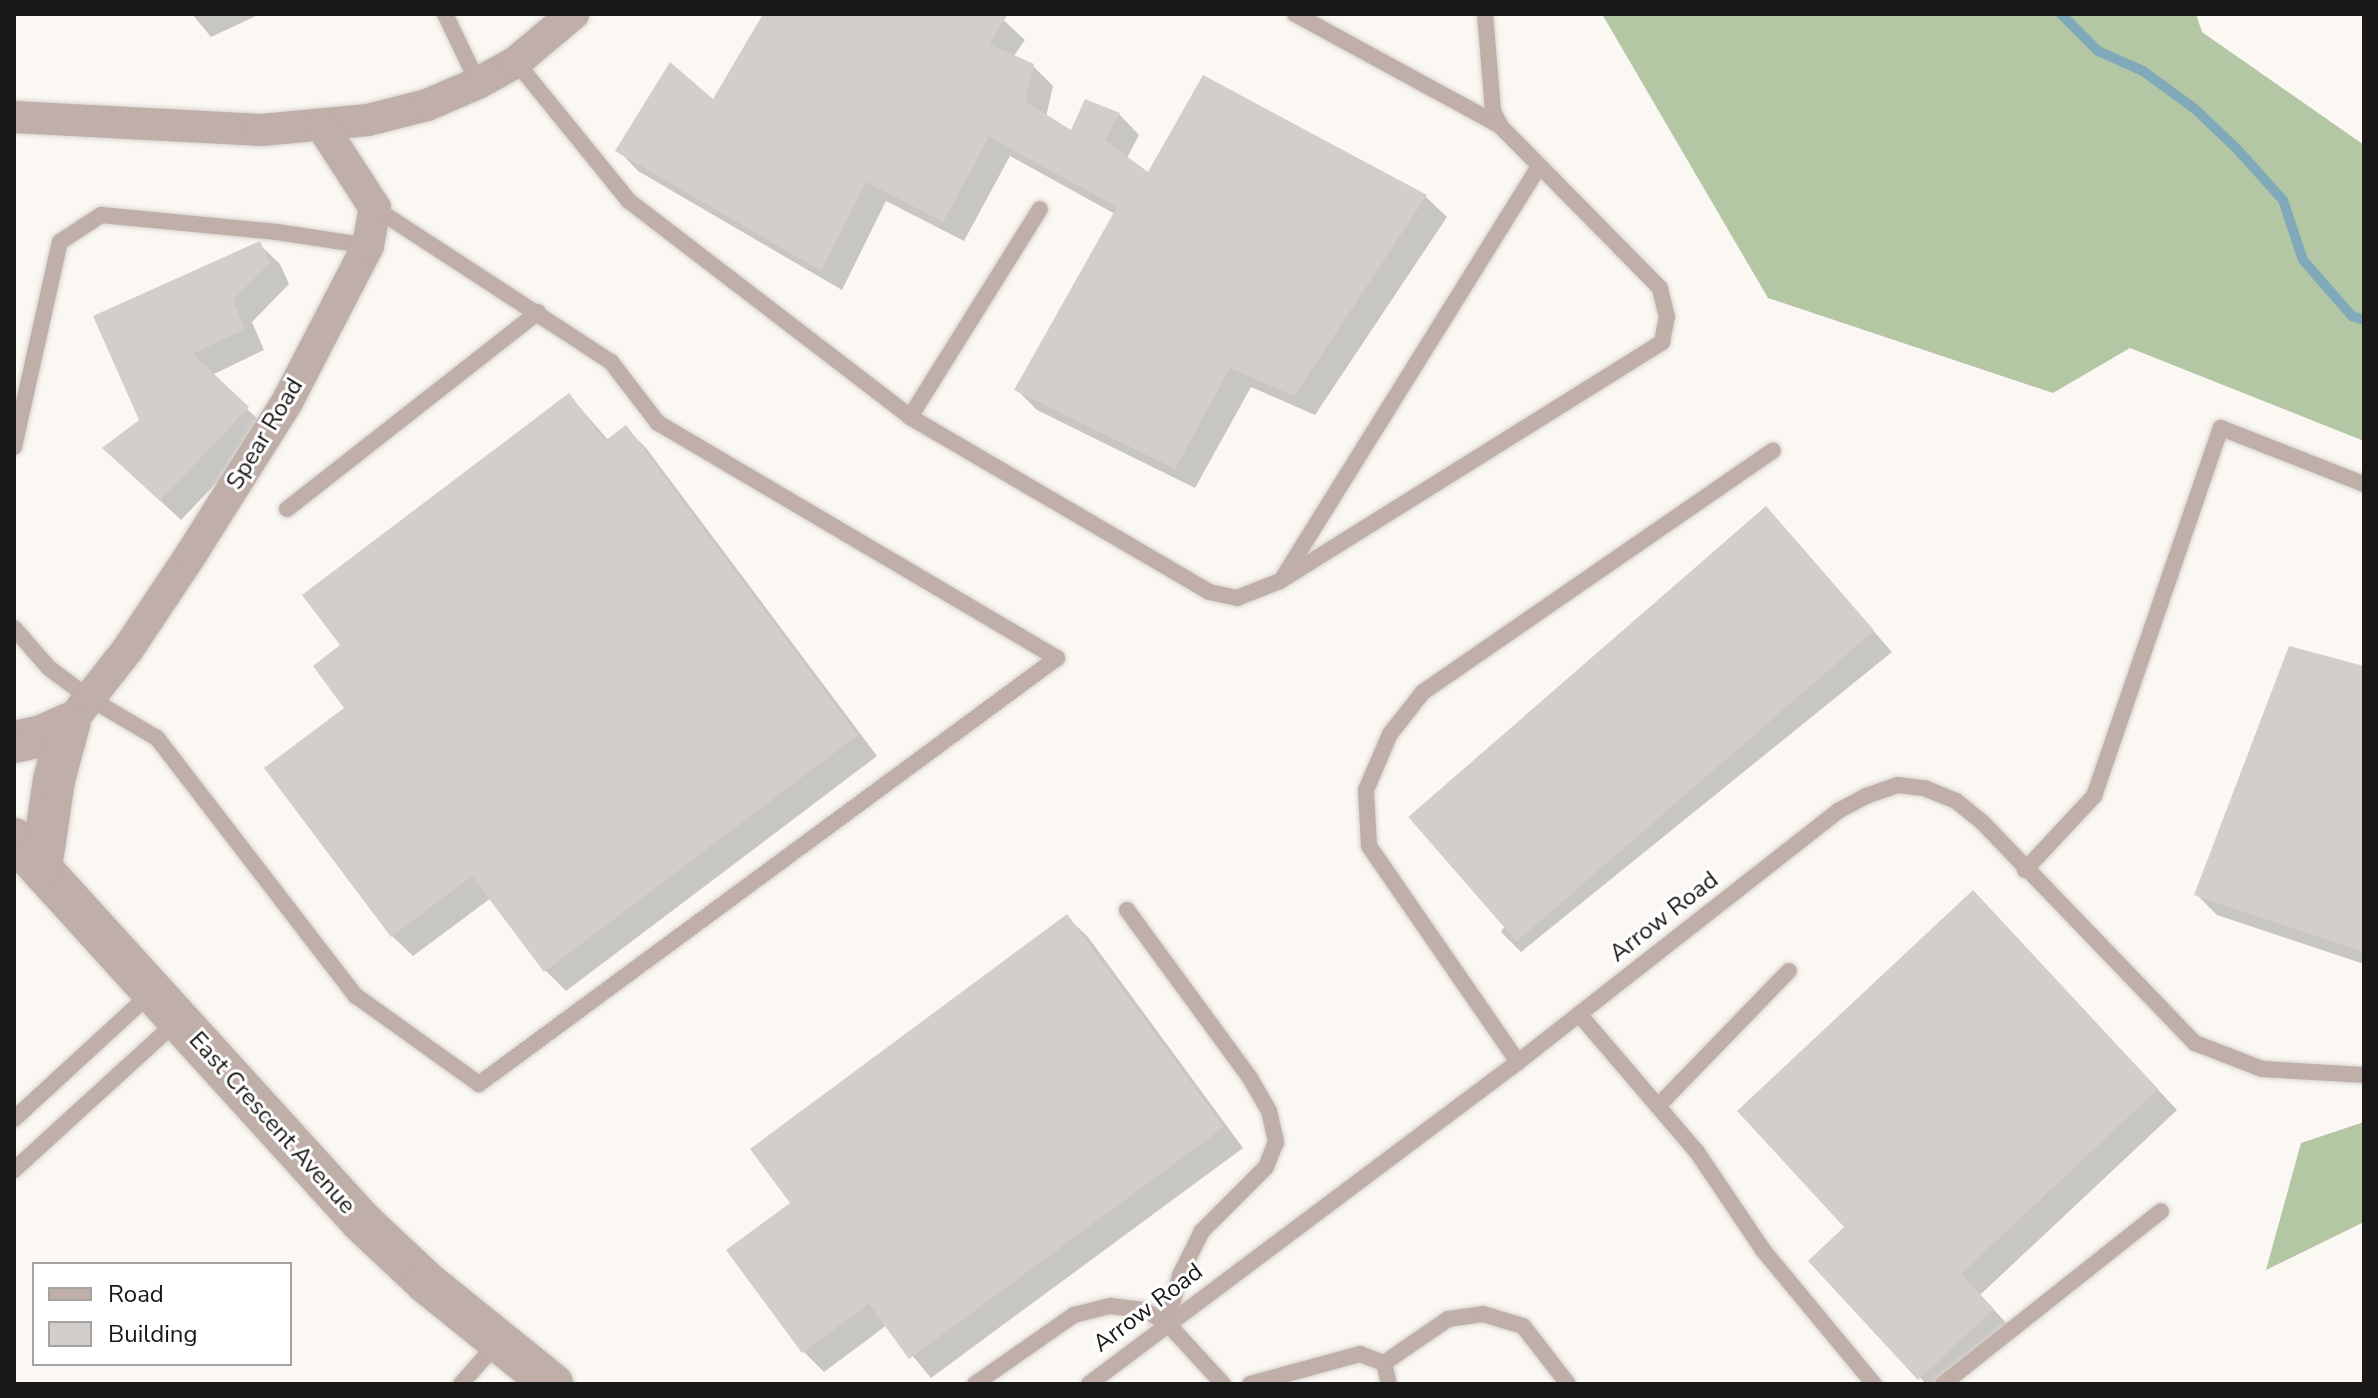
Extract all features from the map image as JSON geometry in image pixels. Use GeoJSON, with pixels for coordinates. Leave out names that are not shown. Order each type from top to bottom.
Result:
{"type":"FeatureCollection","features":[{"type":"Feature","properties":{"kind":"street"},"geometry":{"type":"LineString","coordinates":[[14,117],[262,130],[368,120],[427,105],[478,83],[516,62],[573,14]]}},
{"type":"Feature","properties":{"kind":"street"},"geometry":{"type":"LineString","coordinates":[[322,126],[375,208]]}},
{"type":"Feature","properties":{"kind":"street","name":"Spear Road"},"geometry":{"type":"LineString","coordinates":[[79,711],[159,606],[287,402],[368,246],[375,208]]}},
{"type":"Feature","properties":{"kind":"street"},"geometry":{"type":"LineString","coordinates":[[14,742],[42,736],[79,711]]}},
{"type":"Feature","properties":{"kind":"street"},"geometry":{"type":"LineString","coordinates":[[27,854],[79,711]]}},
{"type":"Feature","properties":{"kind":"street","name":"East Crescent Avenue"},"geometry":{"type":"LineString","coordinates":[[27,854],[362,1222],[498,1342],[552,1384]]}},
{"type":"Feature","properties":{"kind":"lane"},"geometry":{"type":"LineString","coordinates":[[445,14],[478,83]]}},
{"type":"Feature","properties":{"kind":"lane"},"geometry":{"type":"LineString","coordinates":[[516,62],[629,201],[910,417],[1209,592],[1237,598],[1280,581],[1662,342],[1667,317],[1660,288],[1501,127],[1295,14]]}},
{"type":"Feature","properties":{"kind":"lane"},"geometry":{"type":"LineString","coordinates":[[1485,14],[1493,111],[1501,127]]}},
{"type":"Feature","properties":{"kind":"lane"},"geometry":{"type":"LineString","coordinates":[[1280,581],[1539,166]]}},
{"type":"Feature","properties":{"kind":"lane"},"geometry":{"type":"LineString","coordinates":[[14,628],[49,668],[79,711],[157,738],[356,996],[479,1084],[1057,658],[658,423],[611,362],[375,208]]}},
{"type":"Feature","properties":{"kind":"lane"},"geometry":{"type":"LineString","coordinates":[[910,417],[1040,209]]}},
{"type":"Feature","properties":{"kind":"lane"},"geometry":{"type":"LineString","coordinates":[[14,447],[20,400],[60,242],[101,215],[277,232],[368,246]]}},
{"type":"Feature","properties":{"kind":"lane"},"geometry":{"type":"LineString","coordinates":[[287,509],[538,312]]}},
{"type":"Feature","properties":{"kind":"lane"},"geometry":{"type":"LineString","coordinates":[[2025,870],[2094,796],[2221,428],[2364,484]]}},
{"type":"Feature","properties":{"kind":"lane"},"geometry":{"type":"LineString","coordinates":[[1518,1062],[1369,846],[1366,790],[1390,734],[1423,692],[1773,451]]}},
{"type":"Feature","properties":{"kind":"lane","name":"Arrow Road"},"geometry":{"type":"LineString","coordinates":[[1089,1384],[1518,1062],[1838,811],[1866,796],[1898,785],[1924,788],[1956,801],[1984,824],[2195,1043],[2262,1069],[2364,1075]]}},
{"type":"Feature","properties":{"kind":"lane"},"geometry":{"type":"LineString","coordinates":[[1127,910],[1250,1078],[1269,1111],[1276,1142],[1266,1167],[1202,1231],[1180,1275],[1167,1323]]}},
{"type":"Feature","properties":{"kind":"lane"},"geometry":{"type":"LineString","coordinates":[[1658,1106],[1789,971]]}},
{"type":"Feature","properties":{"kind":"lane"},"geometry":{"type":"LineString","coordinates":[[14,1119],[165,1006]]}},
{"type":"Feature","properties":{"kind":"lane"},"geometry":{"type":"LineString","coordinates":[[14,1170],[165,1006]]}},
{"type":"Feature","properties":{"kind":"lane"},"geometry":{"type":"LineString","coordinates":[[1579,1014],[1697,1152],[1763,1250],[1874,1384]]}},
{"type":"Feature","properties":{"kind":"lane"},"geometry":{"type":"LineString","coordinates":[[1943,1384],[2161,1211]]}},
{"type":"Feature","properties":{"kind":"lane"},"geometry":{"type":"LineString","coordinates":[[975,1384],[1074,1315],[1111,1306],[1144,1310],[1167,1323],[1223,1384]]}},
{"type":"Feature","properties":{"kind":"lane"},"geometry":{"type":"LineString","coordinates":[[1384,1363],[1448,1319],[1483,1314],[1523,1326],[1568,1384]]}},
{"type":"Feature","properties":{"kind":"lane"},"geometry":{"type":"LineString","coordinates":[[461,1384],[498,1342]]}},
{"type":"Feature","properties":{"kind":"lane"},"geometry":{"type":"LineString","coordinates":[[1250,1384],[1360,1354],[1384,1363]]}},
{"type":"Feature","properties":{"kind":"lane"},"geometry":{"type":"LineString","coordinates":[[1384,1363],[1389,1384]]}},
{"type":"Feature","properties":{"kind":"green space"},"geometry":{"type":"Polygon","coordinates":[[[1602,14],[2196,14],[2202,32],[2364,145],[2364,441],[2130,348],[2053,393],[1768,298],[1602,14]]]}},
{"type":"Feature","properties":{"kind":"green space"},"geometry":{"type":"Polygon","coordinates":[[[2364,1122],[2364,1222],[2266,1270],[2301,1143],[2364,1122]]]}},
{"type":"Feature","properties":{"kind":"building"},"geometry":{"type":"Polygon","coordinates":[[[763,14],[1008,14],[989,44],[1034,64],[1025,101],[1071,130],[1085,99],[1120,113],[1105,140],[1148,172],[1203,75],[1427,195],[1294,396],[1230,368],[1175,469],[1014,390],[1117,207],[989,137],[943,222],[866,182],[821,271],[615,151],[670,62],[713,99],[763,14]]]}},
{"type":"Feature","properties":{"kind":"building"},"geometry":{"type":"Polygon","coordinates":[[[260,241],[270,263],[233,300],[245,329],[193,354],[249,407],[160,501],[102,448],[139,420],[93,316],[260,241]]]}},
{"type":"Feature","properties":{"kind":"building"},"geometry":{"type":"Polygon","coordinates":[[[569,393],[605,441],[626,425],[858,735],[544,972],[472,876],[391,937],[264,768],[344,708],[313,666],[340,645],[302,595],[569,393]]]}},
{"type":"Feature","properties":{"kind":"building"},"geometry":{"type":"Polygon","coordinates":[[[1766,506],[1874,631],[1517,941],[1408,817],[1766,506]]]}},
{"type":"Feature","properties":{"kind":"building"},"geometry":{"type":"Polygon","coordinates":[[[2289,646],[2364,666],[2364,952],[2194,895],[2289,646]]]}},
{"type":"Feature","properties":{"kind":"building"},"geometry":{"type":"Polygon","coordinates":[[[1973,890],[2158,1089],[1961,1274],[1994,1309],[1918,1380],[1808,1261],[1844,1227],[1737,1111],[1973,890]]]}},
{"type":"Feature","properties":{"kind":"building"},"geometry":{"type":"Polygon","coordinates":[[[1067,914],[1224,1127],[909,1359],[869,1304],[802,1353],[726,1250],[790,1203],[750,1149],[1067,914]]]}},
{"type":"Feature","properties":{"kind":"waterway"},"geometry":{"type":"LineString","coordinates":[[2061,14],[2098,51],[2143,71],[2195,109],[2237,149],[2283,200],[2303,260],[2352,316],[2364,320]]}}]}
